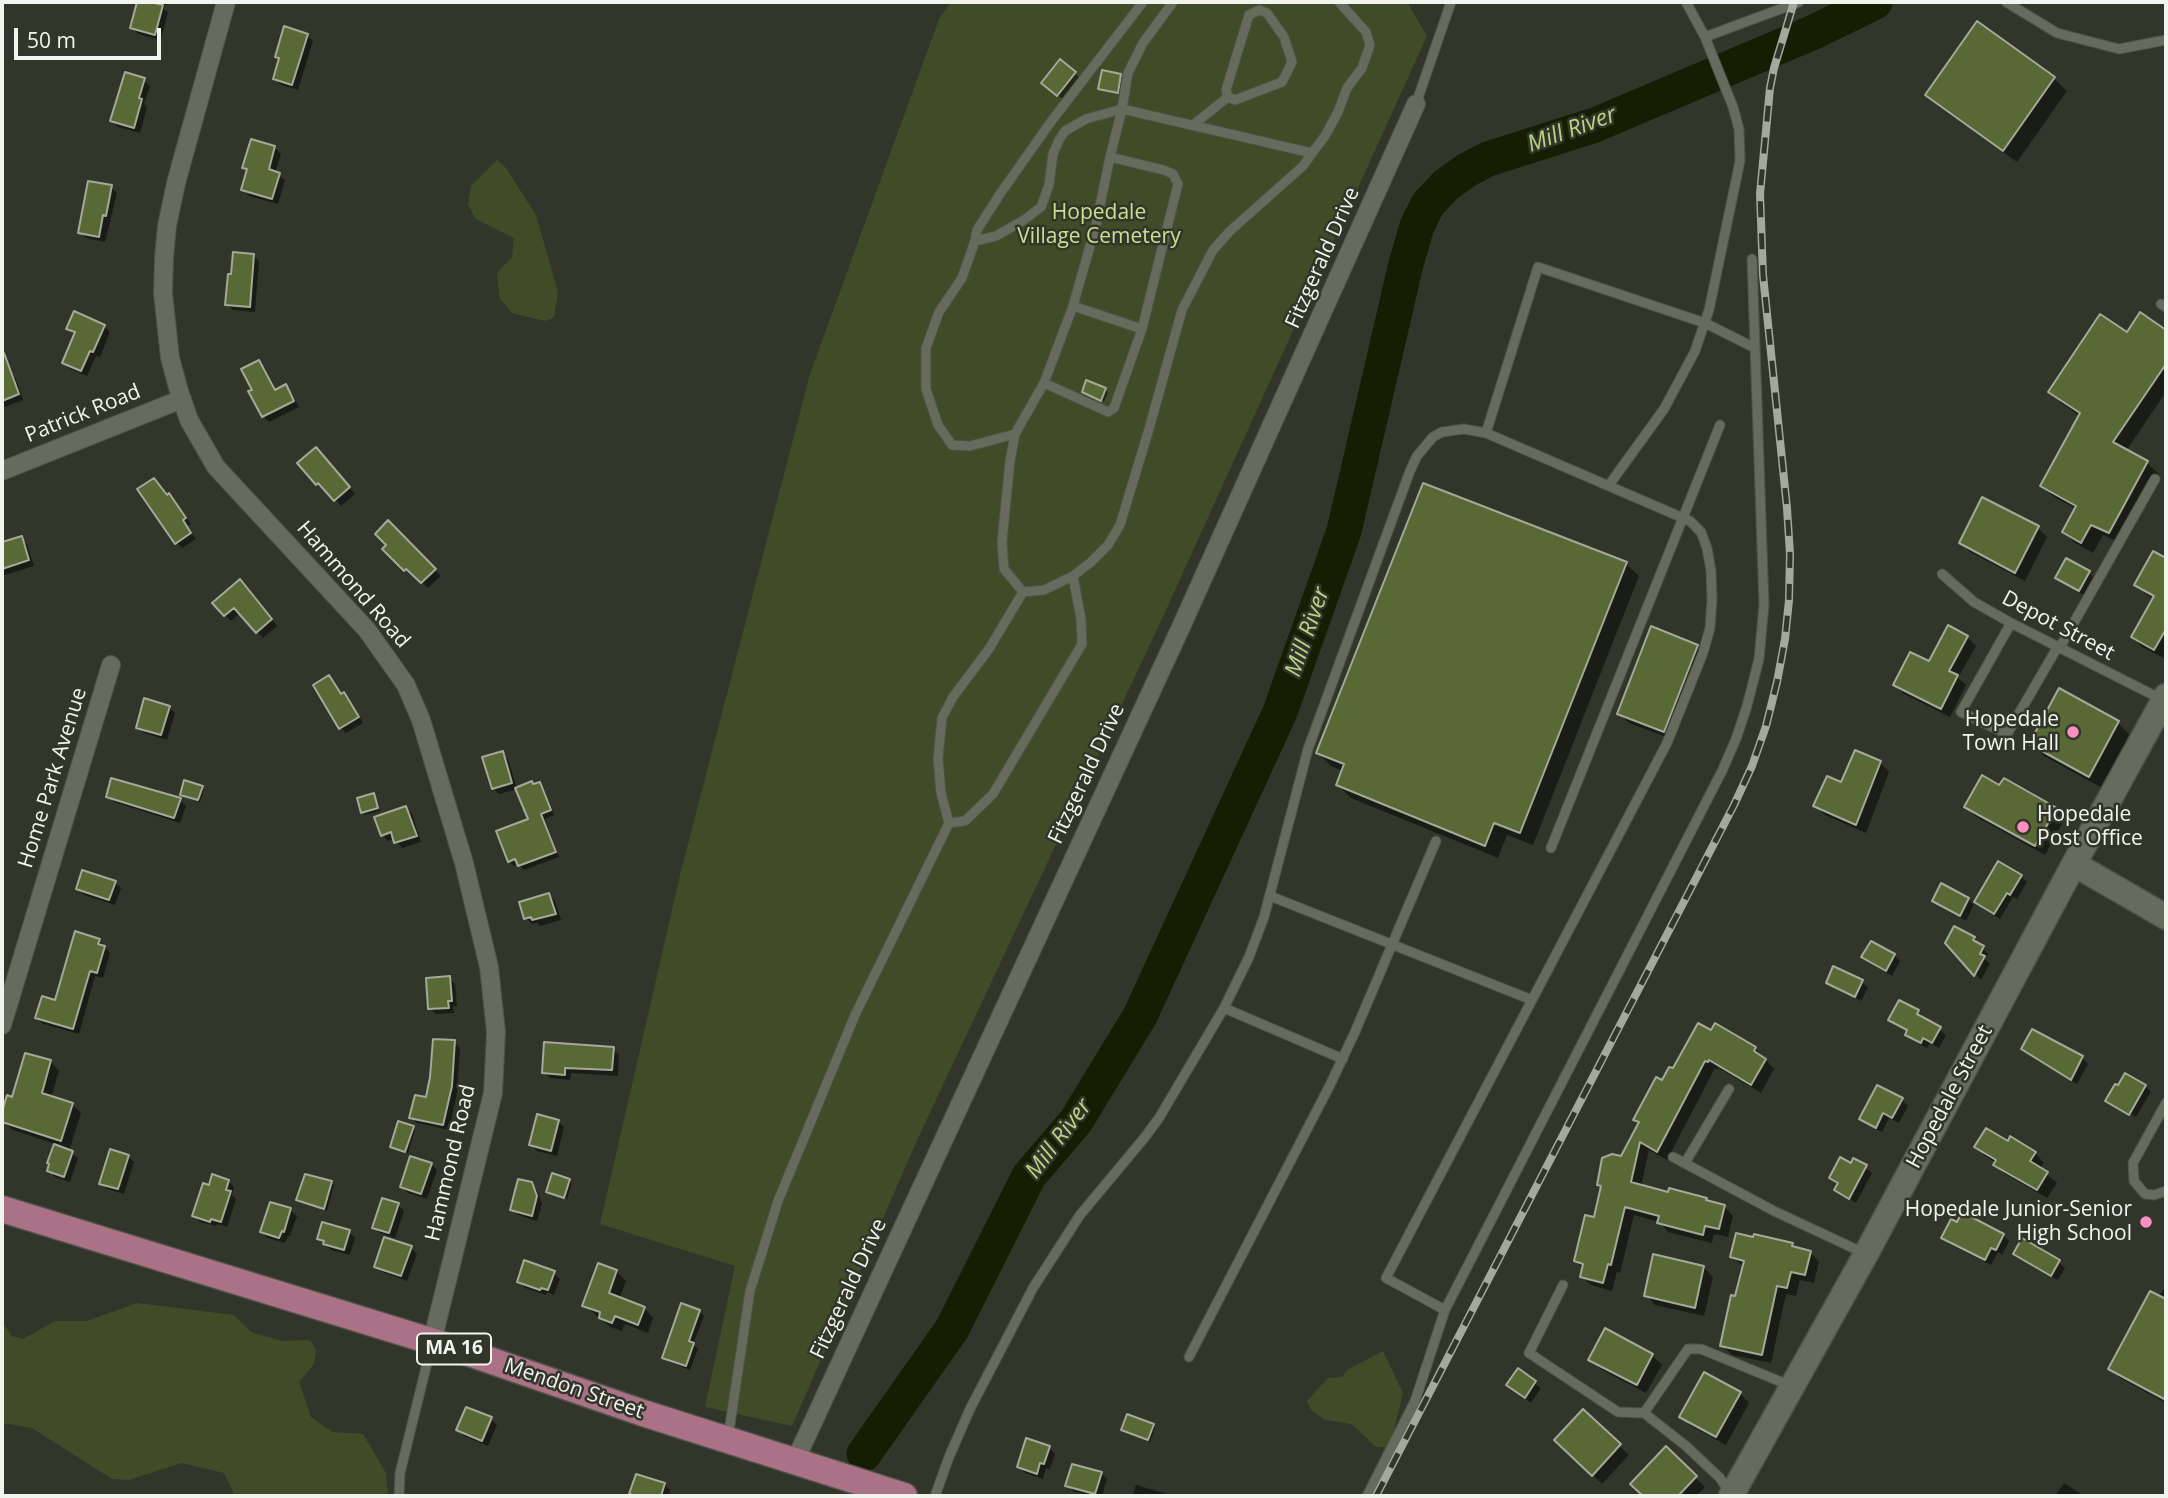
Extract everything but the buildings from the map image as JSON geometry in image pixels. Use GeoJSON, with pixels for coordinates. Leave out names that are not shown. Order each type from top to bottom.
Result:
{"type":"FeatureCollection","features":[{"type":"Feature","properties":{"kind":"main road","name":"Mendon Street"},"geometry":{"type":"LineString","coordinates":[[2,1209],[432,1342],[904,1496]]}},
{"type":"Feature","properties":{"kind":"street","name":"Hammond Road"},"geometry":{"type":"LineString","coordinates":[[226,2],[176,183],[166,236],[163,293],[170,358],[189,420],[216,467],[367,630],[406,685],[421,720],[464,863],[489,967],[496,1032],[493,1093],[432,1342]]}},
{"type":"Feature","properties":{"kind":"street","name":"Fitzgerald Drive"},"geometry":{"type":"LineString","coordinates":[[795,1461],[1181,627],[1416,104]]}},
{"type":"Feature","properties":{"kind":"street","name":"Patrick Road"},"geometry":{"type":"LineString","coordinates":[[2,471],[182,399]]}},
{"type":"Feature","properties":{"kind":"street","name":"Home Park Avenue"},"geometry":{"type":"LineString","coordinates":[[2,1025],[111,665]]}},
{"type":"Feature","properties":{"kind":"street","name":"Hopedale Street"},"geometry":{"type":"LineString","coordinates":[[1731,1496],[1866,1254],[2165,698]]}},
{"type":"Feature","properties":{"kind":"street"},"geometry":{"type":"LineString","coordinates":[[2074,864],[2166,918]]}},
{"type":"Feature","properties":{"kind":"lane"},"geometry":{"type":"LineString","coordinates":[[1015,434],[970,446],[952,444],[937,425],[926,388],[926,348],[939,312],[962,278],[977,230],[1050,123],[1143,2]]}},
{"type":"Feature","properties":{"kind":"lane"},"geometry":{"type":"LineString","coordinates":[[1023,592],[1004,569],[1002,542],[1015,434],[1044,383],[1073,306],[1096,225],[1128,73],[1143,44],[1173,2]]}},
{"type":"Feature","properties":{"kind":"lane"},"geometry":{"type":"LineString","coordinates":[[1023,592],[1044,590],[1073,576],[1108,544],[1119,525],[1182,310],[1213,250],[1230,231],[1303,166],[1325,136],[1347,88],[1362,68],[1370,45],[1367,32],[1339,2]]}},
{"type":"Feature","properties":{"kind":"lane"},"geometry":{"type":"LineString","coordinates":[[1416,104],[1451,2]]}},
{"type":"Feature","properties":{"kind":"lane"},"geometry":{"type":"LineString","coordinates":[[1609,485],[1672,395],[1695,351],[1705,323],[1741,160],[1739,129],[1728,96],[1706,40],[1686,2]]}},
{"type":"Feature","properties":{"kind":"lane"},"geometry":{"type":"LineString","coordinates":[[1706,40],[1799,2]]}},
{"type":"Feature","properties":{"kind":"lane"},"geometry":{"type":"LineString","coordinates":[[2006,2],[2057,33],[2119,49],[2166,40]]}},
{"type":"Feature","properties":{"kind":"lane"},"geometry":{"type":"LineString","coordinates":[[1259,10],[1267,13],[1284,37],[1292,62],[1282,82],[1235,100],[1228,97],[1227,90],[1250,15],[1259,10]]}},
{"type":"Feature","properties":{"kind":"lane"},"geometry":{"type":"LineString","coordinates":[[1193,125],[1228,97]]}},
{"type":"Feature","properties":{"kind":"lane"},"geometry":{"type":"LineString","coordinates":[[975,241],[996,236],[1041,207],[1049,184],[1054,154],[1065,131],[1086,119],[1122,109],[1312,153]]}},
{"type":"Feature","properties":{"kind":"lane"},"geometry":{"type":"LineString","coordinates":[[1044,383],[1108,412],[1114,408],[1142,329],[1178,184],[1173,174],[1164,170],[1110,157]]}},
{"type":"Feature","properties":{"kind":"lane"},"geometry":{"type":"LineString","coordinates":[[1367,1496],[1415,1401],[1445,1310],[1722,771],[1742,723],[1757,667],[1763,618],[1752,260]]}},
{"type":"Feature","properties":{"kind":"lane"},"geometry":{"type":"LineString","coordinates":[[1486,433],[1538,267],[1705,323],[1755,348]]}},
{"type":"Feature","properties":{"kind":"lane"},"geometry":{"type":"LineString","coordinates":[[1073,306],[1142,329]]}},
{"type":"Feature","properties":{"kind":"lane"},"geometry":{"type":"LineString","coordinates":[[1551,848],[1720,425]]}},
{"type":"Feature","properties":{"kind":"lane"},"geometry":{"type":"LineString","coordinates":[[935,1496],[970,1409],[1033,1288],[1080,1215],[1159,1118],[1224,1008],[1249,957],[1270,896],[1308,749],[1417,456],[1433,437],[1442,432],[1464,429],[1486,433],[1683,517],[1701,533],[1710,559],[1712,585],[1711,615],[1703,653],[1667,743],[1386,1278],[1445,1310]]}},
{"type":"Feature","properties":{"kind":"lane"},"geometry":{"type":"LineString","coordinates":[[2011,623],[1961,712],[2007,734],[2155,479]]}},
{"type":"Feature","properties":{"kind":"lane","name":"Depot Street"},"geometry":{"type":"LineString","coordinates":[[1942,574],[1974,601],[2011,623],[2165,698]]}},
{"type":"Feature","properties":{"kind":"lane"},"geometry":{"type":"LineString","coordinates":[[949,823],[965,821],[993,794],[1082,644],[1081,619],[1073,576]]}},
{"type":"Feature","properties":{"kind":"lane"},"geometry":{"type":"LineString","coordinates":[[728,1439],[750,1291],[778,1201],[855,1015],[949,823],[941,793],[938,758],[942,718],[953,697],[989,649],[1023,592]]}},
{"type":"Feature","properties":{"kind":"lane"},"geometry":{"type":"LineString","coordinates":[[1189,1357],[1343,1059],[1436,841]]}},
{"type":"Feature","properties":{"kind":"lane"},"geometry":{"type":"LineString","coordinates":[[1270,896],[1532,1000]]}},
{"type":"Feature","properties":{"kind":"lane"},"geometry":{"type":"LineString","coordinates":[[1224,1008],[1343,1059]]}},
{"type":"Feature","properties":{"kind":"lane"},"geometry":{"type":"LineString","coordinates":[[1685,1163],[1728,1089]]}},
{"type":"Feature","properties":{"kind":"lane"},"geometry":{"type":"LineString","coordinates":[[2166,1103],[2133,1163],[2134,1181],[2145,1194],[2154,1195],[2166,1191]]}},
{"type":"Feature","properties":{"kind":"lane"},"geometry":{"type":"LineString","coordinates":[[1674,1157],[1774,1211],[1866,1254]]}},
{"type":"Feature","properties":{"kind":"lane"},"geometry":{"type":"LineString","coordinates":[[1563,1285],[1529,1353],[1618,1412],[1644,1413],[1686,1446],[1720,1478],[1731,1496]]}},
{"type":"Feature","properties":{"kind":"lane"},"geometry":{"type":"LineString","coordinates":[[399,1496],[400,1473],[432,1342]]}},
{"type":"Feature","properties":{"kind":"lane"},"geometry":{"type":"LineString","coordinates":[[1644,1413],[1688,1349],[1701,1349],[1792,1386]]}},
{"type":"Feature","properties":{"kind":"green space","name":"Hopedale Village Cemetery"},"geometry":{"type":"Polygon","coordinates":[[[951,2],[1407,2],[1427,36],[1161,621],[919,1136],[792,1426],[705,1407],[735,1266],[600,1224],[681,871],[810,374],[939,19],[951,2]]]}},
{"type":"Feature","properties":{"kind":"green space"},"geometry":{"type":"Polygon","coordinates":[[[497,160],[506,168],[536,215],[558,292],[554,317],[545,321],[512,313],[500,299],[497,273],[512,257],[514,238],[476,219],[468,205],[471,186],[497,160]]]}},
{"type":"Feature","properties":{"kind":"green space"},"geometry":{"type":"Polygon","coordinates":[[[137,1303],[234,1315],[251,1332],[282,1341],[310,1340],[316,1350],[314,1364],[299,1382],[311,1417],[332,1432],[363,1434],[386,1473],[388,1496],[235,1496],[224,1473],[181,1463],[129,1480],[112,1479],[32,1428],[2,1423],[2,1322],[12,1336],[23,1339],[55,1321],[87,1321],[137,1303]]]}},
{"type":"Feature","properties":{"kind":"green space"},"geometry":{"type":"Polygon","coordinates":[[[1383,1351],[1403,1393],[1393,1434],[1386,1447],[1376,1447],[1352,1424],[1325,1420],[1311,1410],[1307,1401],[1328,1378],[1342,1377],[1347,1370],[1383,1351]]]}},
{"type":"Feature","properties":{"kind":"waterway","name":"Mill River"},"geometry":{"type":"LineString","coordinates":[[864,1454],[952,1329],[1029,1176],[1076,1121],[1140,1016],[1280,712],[1344,531],[1406,264],[1417,226],[1428,204],[1446,185],[1488,159],[1595,125],[1814,32],[1875,2]]}},
{"type":"Feature","properties":{"kind":"railway"},"geometry":{"type":"LineString","coordinates":[[1376,1496],[1734,805],[1766,726],[1785,639],[1790,554],[1763,275],[1760,194],[1770,88],[1794,2]]}},
{"type":"Feature","properties":{"kind":"place","name":"Hopedale Town Hall"},"geometry":{"type":"Point","coordinates":[2073,732]}},
{"type":"Feature","properties":{"kind":"place","name":"Hopedale Post Office"},"geometry":{"type":"Point","coordinates":[2023,827]}},
{"type":"Feature","properties":{"kind":"place","name":"Hopedale Junior-Senior High School"},"geometry":{"type":"Point","coordinates":[2146,1222]}}]}
